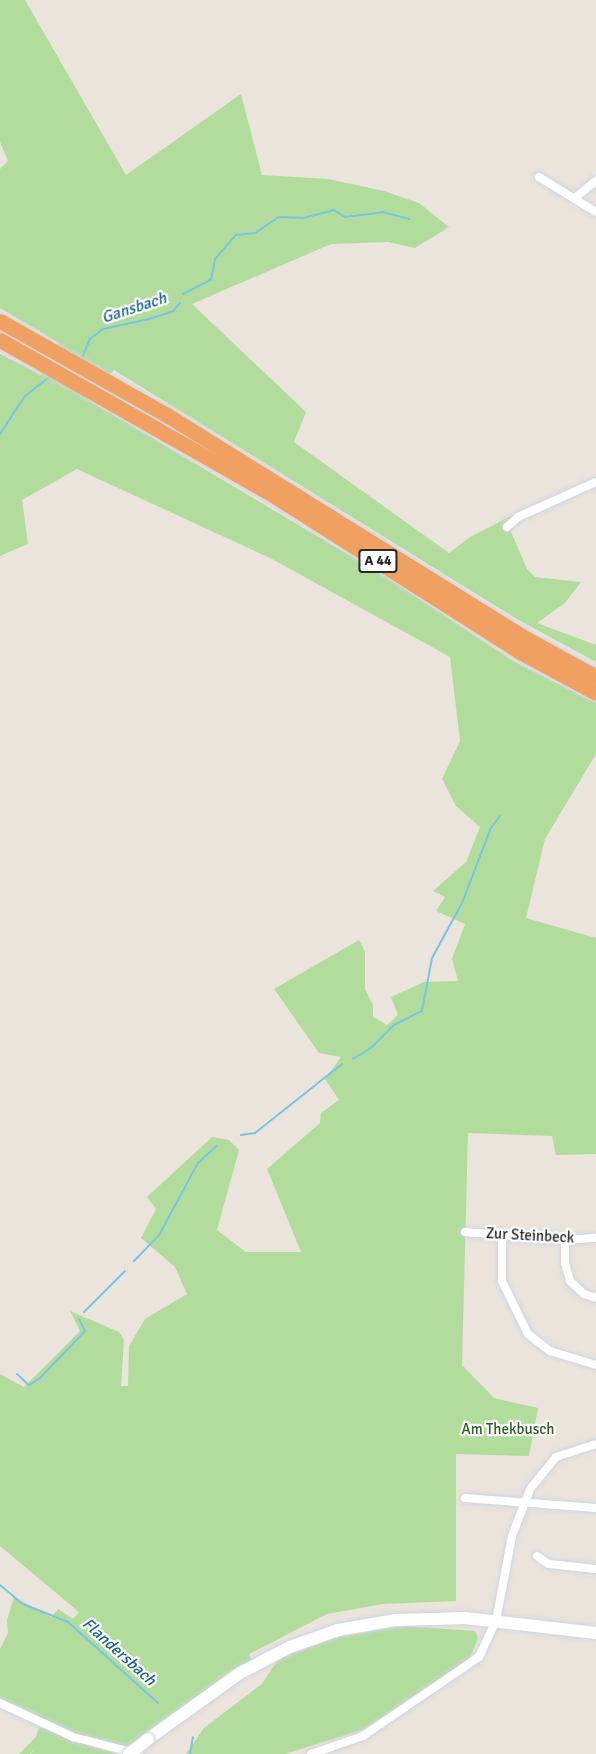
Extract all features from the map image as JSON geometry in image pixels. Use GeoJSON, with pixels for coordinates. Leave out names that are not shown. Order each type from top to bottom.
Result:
{"type":"FeatureCollection","features":[{"type":"Feature","properties":{"kind":"highway","name":"A 44"},"geometry":{"type":"LineString","coordinates":[[0,321],[167,415],[526,639],[596,678]]}},
{"type":"Feature","properties":{"kind":"highway","name":"A 44"},"geometry":{"type":"LineString","coordinates":[[0,340],[159,429],[328,529],[520,652],[596,693]]}},
{"type":"Feature","properties":{"kind":"main road"},"geometry":{"type":"LineString","coordinates":[[129,1754],[178,1716],[265,1659],[338,1630],[419,1618],[496,1621],[596,1633]]}},
{"type":"Feature","properties":{"kind":"street"},"geometry":{"type":"LineString","coordinates":[[539,177],[576,197],[596,212]]}},
{"type":"Feature","properties":{"kind":"street"},"geometry":{"type":"LineString","coordinates":[[576,197],[596,181]]}},
{"type":"Feature","properties":{"kind":"street"},"geometry":{"type":"LineString","coordinates":[[507,527],[518,517],[596,482]]}},
{"type":"Feature","properties":{"kind":"street","name":"Zur Steinbeck"},"geometry":{"type":"LineString","coordinates":[[465,1232],[565,1240],[596,1238]]}},
{"type":"Feature","properties":{"kind":"street"},"geometry":{"type":"LineString","coordinates":[[502,1235],[502,1281],[528,1334],[550,1351],[596,1365]]}},
{"type":"Feature","properties":{"kind":"street"},"geometry":{"type":"LineString","coordinates":[[565,1240],[565,1263],[570,1281],[584,1294],[596,1298]]}},
{"type":"Feature","properties":{"kind":"street"},"geometry":{"type":"LineString","coordinates":[[311,1754],[363,1736],[466,1667],[483,1651],[496,1621],[512,1536],[523,1502],[537,1476],[556,1457],[596,1444]]}},
{"type":"Feature","properties":{"kind":"street"},"geometry":{"type":"LineString","coordinates":[[465,1498],[596,1508]]}},
{"type":"Feature","properties":{"kind":"street"},"geometry":{"type":"LineString","coordinates":[[537,1556],[549,1564],[596,1569]]}},
{"type":"Feature","properties":{"kind":"street"},"geometry":{"type":"LineString","coordinates":[[0,1703],[73,1737],[139,1754]]}},
{"type":"Feature","properties":{"kind":"green space","name":"Am Thekbusch"},"geometry":{"type":"Polygon","coordinates":[[[0,0],[25,0],[126,175],[241,94],[262,175],[328,179],[384,191],[419,203],[449,227],[415,248],[388,242],[331,244],[192,304],[306,412],[294,442],[449,553],[470,537],[517,513],[511,532],[527,569],[535,577],[581,582],[565,603],[537,623],[596,645],[596,662],[517,619],[114,370],[90,401],[386,577],[515,662],[596,703],[596,754],[545,839],[526,918],[596,938],[596,1154],[556,1155],[552,1136],[468,1133],[462,1365],[494,1398],[538,1408],[529,1456],[456,1454],[456,1601],[383,1604],[327,1614],[249,1654],[252,1661],[128,1749],[50,1726],[0,1700],[0,1649],[8,1633],[7,1620],[14,1597],[51,1617],[58,1609],[73,1619],[79,1612],[0,1546],[0,1374],[24,1387],[80,1331],[70,1311],[119,1332],[124,1340],[121,1386],[128,1386],[129,1346],[145,1319],[187,1294],[175,1267],[141,1238],[156,1209],[147,1197],[212,1137],[229,1140],[239,1150],[217,1230],[246,1252],[301,1252],[267,1169],[320,1123],[321,1113],[339,1100],[325,1079],[341,1057],[319,1053],[274,989],[359,940],[365,952],[365,989],[373,1005],[373,1017],[387,1025],[398,1015],[391,997],[424,982],[458,981],[452,959],[465,924],[436,911],[445,897],[433,891],[466,862],[480,827],[456,806],[442,779],[460,741],[450,657],[272,559],[77,469],[22,500],[28,544],[0,556],[0,354],[41,375],[59,343],[0,308],[0,169],[8,161],[0,142],[0,0]]]}},
{"type":"Feature","properties":{"kind":"green space"},"geometry":{"type":"Polygon","coordinates":[[[404,1626],[475,1631],[478,1638],[469,1660],[362,1730],[285,1754],[186,1754],[204,1728],[262,1684],[279,1658],[338,1637],[404,1626]]]}},
{"type":"Feature","properties":{"kind":"green space"},"geometry":{"type":"Polygon","coordinates":[[[39,1727],[99,1749],[120,1754],[31,1754],[36,1747],[30,1754],[19,1754],[36,1737],[39,1727]]]}},
{"type":"Feature","properties":{"kind":"waterway","name":"Gansbach"},"geometry":{"type":"LineString","coordinates":[[183,294],[211,280],[215,259],[236,235],[255,233],[279,217],[303,218],[334,210],[345,217],[383,212],[409,219]]}},
{"type":"Feature","properties":{"kind":"waterway","name":"Gansbach"},"geometry":{"type":"LineString","coordinates":[[81,360],[90,339],[103,329],[173,311],[180,303]]}},
{"type":"Feature","properties":{"kind":"waterway","name":"Gansbach"},"geometry":{"type":"LineString","coordinates":[[0,434],[25,396],[51,376]]}},
{"type":"Feature","properties":{"kind":"waterway"},"geometry":{"type":"LineString","coordinates":[[353,1059],[372,1047],[394,1025],[422,1011],[432,958],[462,903],[491,828],[500,816]]}},
{"type":"Feature","properties":{"kind":"waterway"},"geometry":{"type":"LineString","coordinates":[[241,1135],[255,1133],[342,1064]]}},
{"type":"Feature","properties":{"kind":"waterway"},"geometry":{"type":"LineString","coordinates":[[134,1261],[159,1235],[198,1163],[216,1146]]}},
{"type":"Feature","properties":{"kind":"waterway"},"geometry":{"type":"LineString","coordinates":[[84,1312],[125,1271]]}},
{"type":"Feature","properties":{"kind":"waterway"},"geometry":{"type":"LineString","coordinates":[[17,1374],[29,1385],[40,1378],[85,1331],[79,1319]]}},
{"type":"Feature","properties":{"kind":"waterway","name":"Flandersbach"},"geometry":{"type":"LineString","coordinates":[[0,1585],[23,1604],[68,1622],[158,1703]]}},
{"type":"Feature","properties":{"kind":"waterway","name":"Flandersbach"},"geometry":{"type":"LineString","coordinates":[[190,1754],[193,1737]]}}]}
